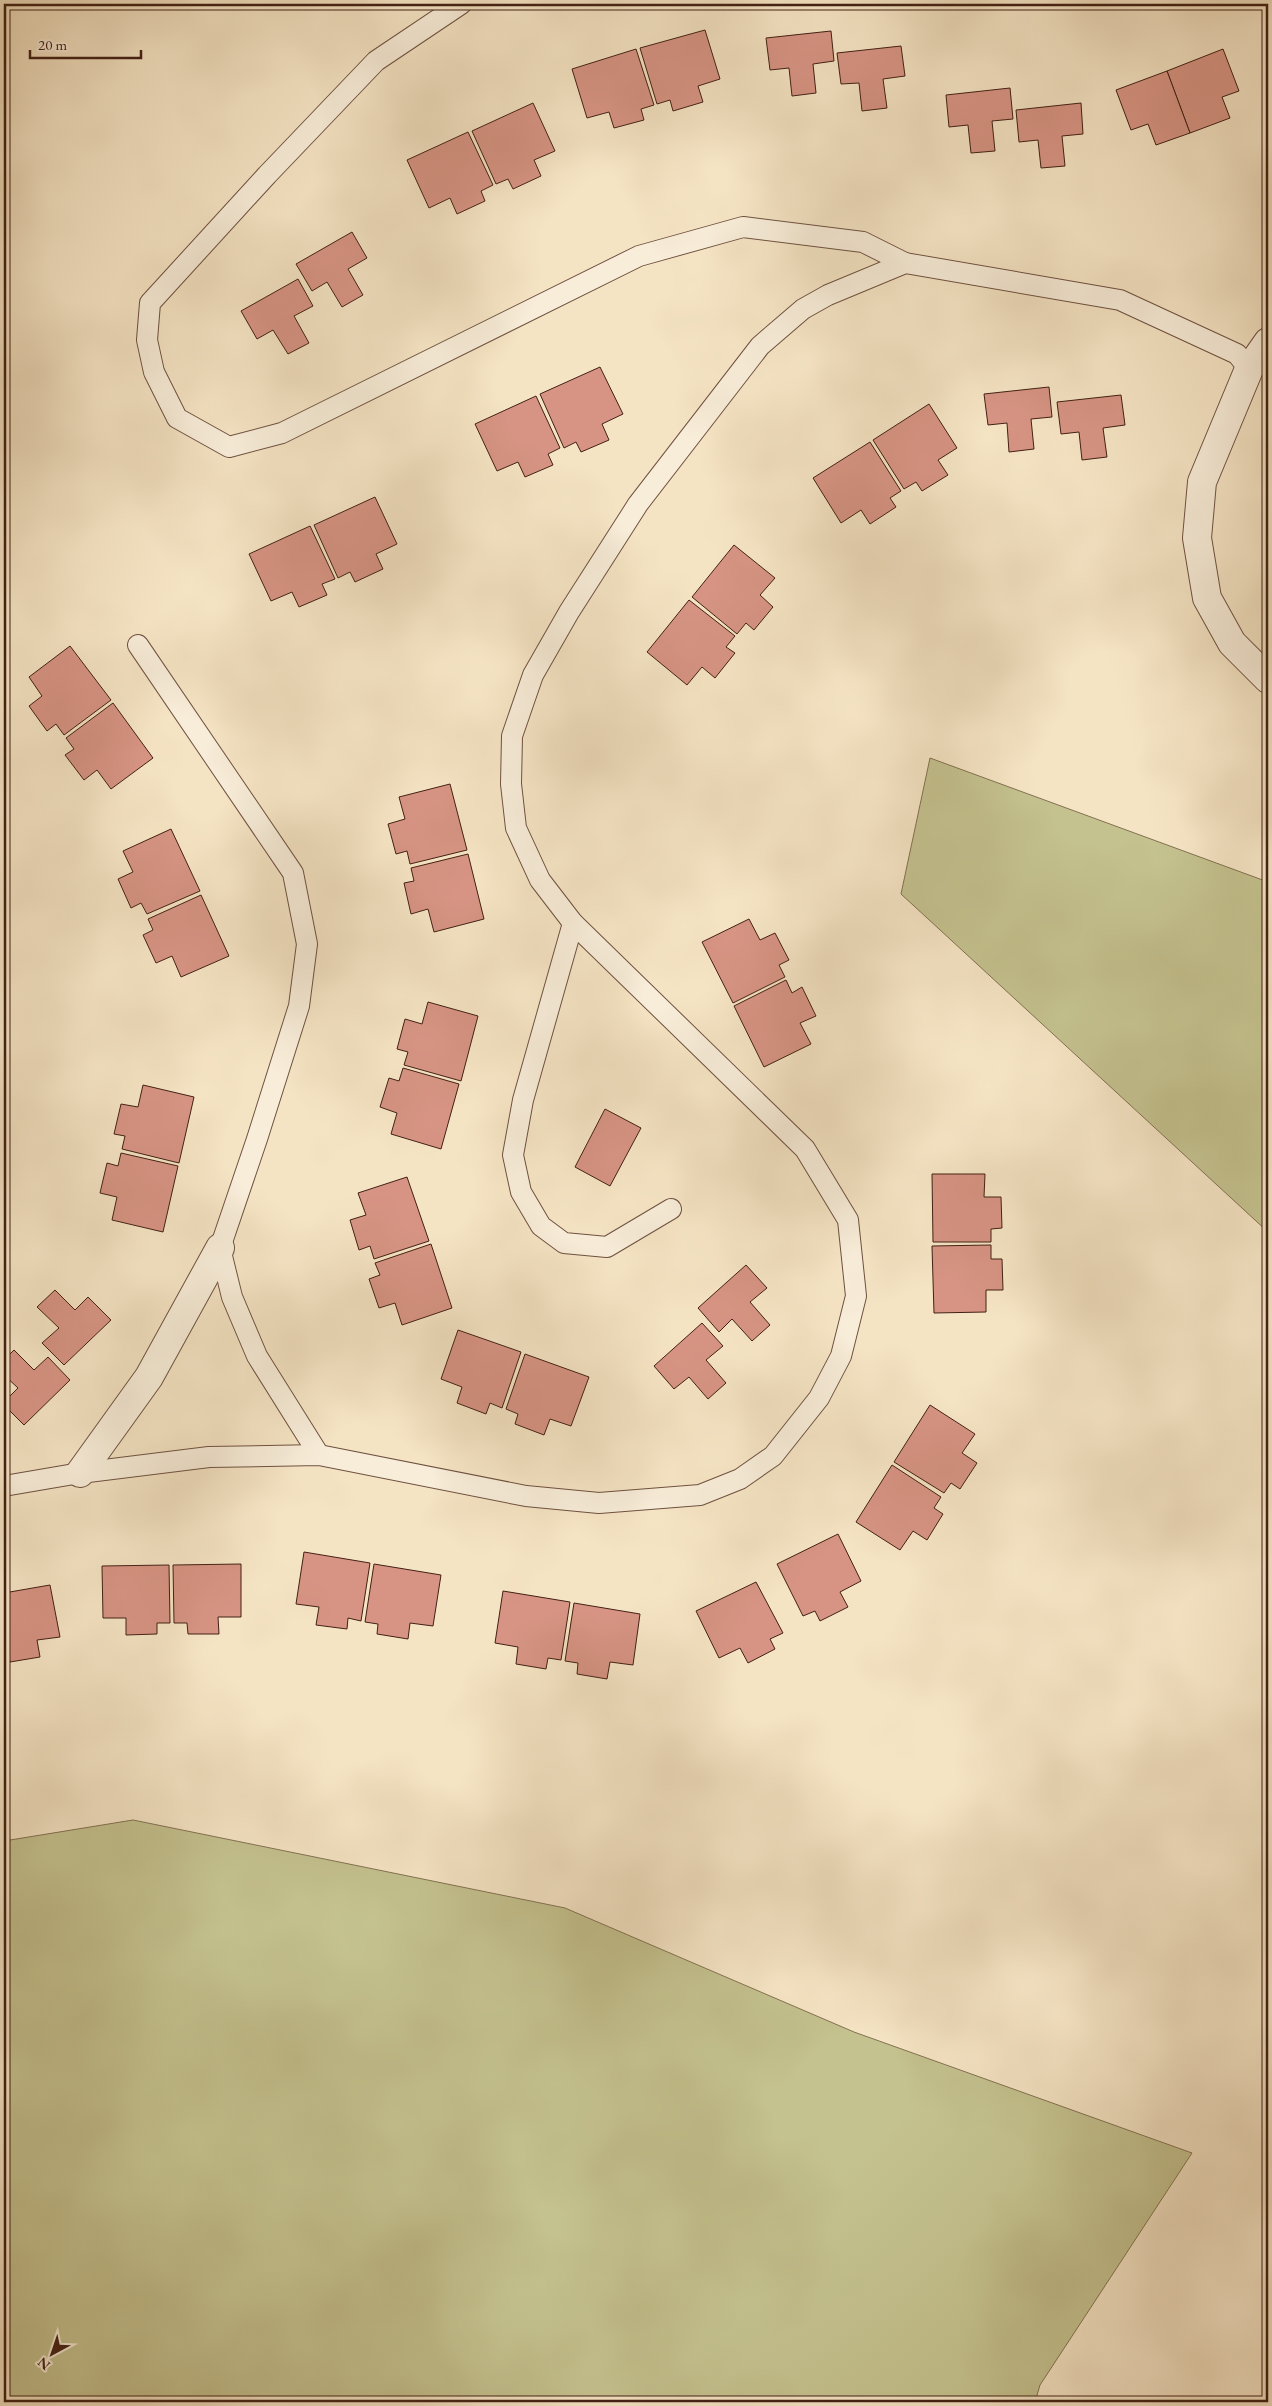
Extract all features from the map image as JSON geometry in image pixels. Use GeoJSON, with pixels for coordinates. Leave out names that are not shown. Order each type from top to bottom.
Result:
{"type":"FeatureCollection","features":[{"type":"Feature","properties":{"kind":"street"},"geometry":{"type":"LineString","coordinates":[[1268,342],[1249,369],[1202,482],[1197,538],[1207,598],[1232,643],[1268,679]]}},
{"type":"Feature","properties":{"kind":"street"},"geometry":{"type":"LineString","coordinates":[[80,1473],[149,1377],[220,1248]]}},
{"type":"Feature","properties":{"kind":"lane"},"geometry":{"type":"LineString","coordinates":[[461,4],[376,61],[267,175],[150,303],[147,340],[150,356],[154,372],[177,418],[229,447],[282,433],[639,256],[743,227],[863,242],[905,262],[1120,300],[1237,354],[1249,369]]}},
{"type":"Feature","properties":{"kind":"lane"},"geometry":{"type":"LineString","coordinates":[[4,1486],[80,1473],[209,1458],[319,1455],[535,1497],[598,1503],[700,1495],[740,1479],[774,1456],[819,1398],[841,1356],[856,1296],[848,1220],[806,1149],[573,923],[540,880],[516,828],[511,784],[512,736],[533,675],[569,612],[638,504],[760,346],[803,309],[828,295],[905,262]]}},
{"type":"Feature","properties":{"kind":"lane"},"geometry":{"type":"LineString","coordinates":[[138,644],[293,873],[307,944],[299,1006],[220,1248],[232,1297],[257,1356],[319,1455]]}},
{"type":"Feature","properties":{"kind":"lane"},"geometry":{"type":"LineString","coordinates":[[573,923],[522,1100],[513,1154],[521,1192],[541,1226],[564,1243],[607,1247],[671,1209]]}},
{"type":"Feature","properties":{"kind":"shaded area"},"geometry":{"type":"Polygon","coordinates":[[[930,758],[1268,882],[1268,1232],[901,894],[930,758]]]}},
{"type":"Feature","properties":{"kind":"shaded area"},"geometry":{"type":"Polygon","coordinates":[[[133,1820],[565,1908],[854,2032],[1192,2153],[1040,2385],[1035,2402],[4,2402],[4,1841],[133,1820]]]}},
{"type":"Feature","properties":{"kind":"building"},"geometry":{"type":"Polygon","coordinates":[[[1254,4],[1268,4],[1268,10],[1254,4]]]}},
{"type":"Feature","properties":{"kind":"building"},"geometry":{"type":"Polygon","coordinates":[[[705,30],[720,79],[698,86],[703,102],[673,111],[670,100],[657,104],[640,48],[705,30]]]}},
{"type":"Feature","properties":{"kind":"building"},"geometry":{"type":"Polygon","coordinates":[[[831,31],[834,61],[813,64],[816,93],[792,96],[789,68],[770,70],[766,38],[831,31]]]}},
{"type":"Feature","properties":{"kind":"building"},"geometry":{"type":"Polygon","coordinates":[[[901,46],[905,76],[883,79],[887,108],[862,111],[859,83],[841,84],[837,53],[901,46]]]}},
{"type":"Feature","properties":{"kind":"building"},"geometry":{"type":"Polygon","coordinates":[[[636,49],[654,105],[641,109],[644,120],[614,128],[609,112],[587,118],[572,69],[636,49]]]}},
{"type":"Feature","properties":{"kind":"building"},"geometry":{"type":"Polygon","coordinates":[[[1223,49],[1239,91],[1222,97],[1230,118],[1190,133],[1167,71],[1223,49]]]}},
{"type":"Feature","properties":{"kind":"building"},"geometry":{"type":"Polygon","coordinates":[[[1167,71],[1190,133],[1156,145],[1148,124],[1131,130],[1116,90],[1167,71]]]}},
{"type":"Feature","properties":{"kind":"building"},"geometry":{"type":"Polygon","coordinates":[[[1010,88],[1013,119],[992,121],[995,151],[971,153],[968,125],[949,127],[946,95],[1010,88]]]}},
{"type":"Feature","properties":{"kind":"building"},"geometry":{"type":"Polygon","coordinates":[[[533,103],[555,151],[534,160],[541,176],[513,189],[508,179],[496,184],[472,131],[533,103]]]}},
{"type":"Feature","properties":{"kind":"building"},"geometry":{"type":"Polygon","coordinates":[[[1081,103],[1083,134],[1062,136],[1065,166],[1041,168],[1038,140],[1019,142],[1016,110],[1081,103]]]}},
{"type":"Feature","properties":{"kind":"building"},"geometry":{"type":"Polygon","coordinates":[[[468,132],[493,185],[481,191],[485,201],[457,214],[450,198],[429,208],[407,160],[468,132]]]}},
{"type":"Feature","properties":{"kind":"building"},"geometry":{"type":"Polygon","coordinates":[[[352,232],[367,258],[348,269],[363,295],[342,307],[327,282],[312,291],[296,264],[352,232]]]}},
{"type":"Feature","properties":{"kind":"building"},"geometry":{"type":"Polygon","coordinates":[[[298,279],[313,306],[294,316],[309,343],[288,354],[273,330],[257,339],[241,311],[298,279]]]}},
{"type":"Feature","properties":{"kind":"building"},"geometry":{"type":"Polygon","coordinates":[[[600,367],[623,414],[602,424],[609,440],[581,452],[576,442],[564,448],[540,394],[600,367]]]}},
{"type":"Feature","properties":{"kind":"building"},"geometry":{"type":"Polygon","coordinates":[[[1049,387],[1052,417],[1031,419],[1034,449],[1009,452],[1007,423],[988,425],[984,394],[1049,387]]]}},
{"type":"Feature","properties":{"kind":"building"},"geometry":{"type":"Polygon","coordinates":[[[1121,395],[1125,425],[1103,428],[1107,457],[1082,460],[1079,432],[1061,434],[1057,402],[1121,395]]]}},
{"type":"Feature","properties":{"kind":"building"},"geometry":{"type":"Polygon","coordinates":[[[536,396],[560,448],[548,454],[553,465],[525,477],[518,462],[497,471],[475,424],[536,396]]]}},
{"type":"Feature","properties":{"kind":"building"},"geometry":{"type":"Polygon","coordinates":[[[929,404],[957,448],[938,460],[948,475],[922,491],[916,482],[904,489],[873,440],[929,404]]]}},
{"type":"Feature","properties":{"kind":"building"},"geometry":{"type":"Polygon","coordinates":[[[870,442],[901,491],[890,498],[896,507],[870,524],[861,510],[841,523],[813,478],[870,442]]]}},
{"type":"Feature","properties":{"kind":"building"},"geometry":{"type":"Polygon","coordinates":[[[375,497],[397,544],[376,554],[383,569],[355,582],[350,572],[338,578],[314,525],[375,497]]]}},
{"type":"Feature","properties":{"kind":"building"},"geometry":{"type":"Polygon","coordinates":[[[310,526],[335,579],[322,584],[327,595],[299,607],[292,592],[271,601],[249,554],[310,526]]]}},
{"type":"Feature","properties":{"kind":"building"},"geometry":{"type":"Polygon","coordinates":[[[734,545],[775,578],[760,595],[773,607],[754,630],[746,623],[737,634],[692,597],[734,545]]]}},
{"type":"Feature","properties":{"kind":"building"},"geometry":{"type":"Polygon","coordinates":[[[689,600],[735,636],[726,647],[735,653],[715,678],[702,667],[687,685],[647,652],[689,600]]]}},
{"type":"Feature","properties":{"kind":"building"},"geometry":{"type":"Polygon","coordinates":[[[70,646],[111,700],[64,735],[56,724],[47,731],[29,706],[42,696],[29,677],[70,646]]]}},
{"type":"Feature","properties":{"kind":"building"},"geometry":{"type":"Polygon","coordinates":[[[113,703],[153,758],[111,789],[97,770],[84,780],[65,755],[74,749],[66,738],[113,703]]]}},
{"type":"Feature","properties":{"kind":"building"},"geometry":{"type":"Polygon","coordinates":[[[450,784],[467,850],[410,864],[407,851],[396,854],[388,824],[405,819],[399,797],[450,784]]]}},
{"type":"Feature","properties":{"kind":"building"},"geometry":{"type":"Polygon","coordinates":[[[171,829],[200,891],[147,914],[141,903],[131,908],[118,879],[133,872],[123,851],[171,829]]]}},
{"type":"Feature","properties":{"kind":"building"},"geometry":{"type":"Polygon","coordinates":[[[468,854],[484,919],[434,932],[428,909],[411,914],[404,883],[414,881],[411,868],[468,854]]]}},
{"type":"Feature","properties":{"kind":"building"},"geometry":{"type":"Polygon","coordinates":[[[201,895],[229,956],[181,977],[172,956],[156,963],[143,935],[153,930],[148,919],[201,895]]]}},
{"type":"Feature","properties":{"kind":"building"},"geometry":{"type":"Polygon","coordinates":[[[749,919],[760,940],[775,933],[789,960],[779,965],[785,977],[733,1003],[702,942],[749,919]]]}},
{"type":"Feature","properties":{"kind":"building"},"geometry":{"type":"Polygon","coordinates":[[[786,980],[792,993],[802,987],[816,1016],[800,1023],[811,1044],[764,1067],[734,1006],[786,980]]]}},
{"type":"Feature","properties":{"kind":"building"},"geometry":{"type":"Polygon","coordinates":[[[428,1002],[478,1016],[461,1081],[404,1065],[408,1052],[397,1049],[405,1019],[422,1024],[428,1002]]]}},
{"type":"Feature","properties":{"kind":"building"},"geometry":{"type":"Polygon","coordinates":[[[403,1068],[459,1084],[441,1149],[391,1134],[397,1113],[380,1107],[389,1078],[399,1081],[403,1068]]]}},
{"type":"Feature","properties":{"kind":"building"},"geometry":{"type":"Polygon","coordinates":[[[143,1085],[194,1097],[179,1163],[122,1149],[125,1136],[114,1134],[121,1104],[138,1107],[143,1085]]]}},
{"type":"Feature","properties":{"kind":"building"},"geometry":{"type":"Polygon","coordinates":[[[605,1109],[641,1128],[610,1186],[575,1167],[605,1109]]]}},
{"type":"Feature","properties":{"kind":"building"},"geometry":{"type":"Polygon","coordinates":[[[121,1153],[178,1166],[163,1232],[112,1220],[117,1197],[100,1193],[107,1163],[118,1166],[121,1153]]]}},
{"type":"Feature","properties":{"kind":"building"},"geometry":{"type":"Polygon","coordinates":[[[932,1174],[985,1174],[984,1197],[1001,1197],[1002,1228],[991,1229],[991,1242],[933,1242],[932,1174]]]}},
{"type":"Feature","properties":{"kind":"building"},"geometry":{"type":"Polygon","coordinates":[[[407,1177],[429,1241],[374,1259],[370,1246],[359,1250],[350,1220],[366,1215],[358,1193],[407,1177]]]}},
{"type":"Feature","properties":{"kind":"building"},"geometry":{"type":"Polygon","coordinates":[[[431,1244],[452,1308],[402,1325],[395,1303],[379,1308],[369,1279],[380,1275],[375,1263],[431,1244]]]}},
{"type":"Feature","properties":{"kind":"building"},"geometry":{"type":"Polygon","coordinates":[[[991,1245],[991,1259],[1002,1259],[1003,1290],[986,1290],[986,1312],[934,1313],[932,1246],[991,1245]]]}},
{"type":"Feature","properties":{"kind":"building"},"geometry":{"type":"Polygon","coordinates":[[[746,1265],[767,1288],[750,1302],[770,1325],[752,1341],[732,1319],[719,1332],[698,1308],[746,1265]]]}},
{"type":"Feature","properties":{"kind":"building"},"geometry":{"type":"Polygon","coordinates":[[[55,1290],[75,1310],[88,1297],[111,1320],[64,1365],[42,1343],[59,1328],[37,1307],[55,1290]]]}},
{"type":"Feature","properties":{"kind":"building"},"geometry":{"type":"Polygon","coordinates":[[[702,1323],[723,1346],[706,1360],[726,1383],[708,1399],[689,1377],[674,1389],[654,1366],[702,1323]]]}},
{"type":"Feature","properties":{"kind":"building"},"geometry":{"type":"Polygon","coordinates":[[[458,1330],[521,1352],[502,1408],[490,1403],[486,1414],[457,1403],[462,1387],[441,1379],[458,1330]]]}},
{"type":"Feature","properties":{"kind":"building"},"geometry":{"type":"Polygon","coordinates":[[[14,1350],[34,1370],[48,1357],[70,1380],[24,1425],[4,1405],[4,1402],[18,1388],[4,1375],[4,1360],[14,1350]]]}},
{"type":"Feature","properties":{"kind":"building"},"geometry":{"type":"Polygon","coordinates":[[[525,1354],[589,1377],[571,1426],[550,1419],[544,1435],[515,1424],[518,1414],[506,1409],[525,1354]]]}},
{"type":"Feature","properties":{"kind":"building"},"geometry":{"type":"Polygon","coordinates":[[[930,1405],[975,1434],[962,1453],[977,1463],[960,1489],[951,1483],[944,1493],[894,1462],[930,1405]]]}},
{"type":"Feature","properties":{"kind":"building"},"geometry":{"type":"Polygon","coordinates":[[[892,1465],[941,1497],[934,1508],[943,1514],[927,1540],[913,1531],[900,1550],[856,1522],[892,1465]]]}},
{"type":"Feature","properties":{"kind":"building"},"geometry":{"type":"Polygon","coordinates":[[[838,1534],[861,1581],[840,1592],[848,1607],[820,1621],[815,1611],[803,1616],[777,1564],[838,1534]]]}},
{"type":"Feature","properties":{"kind":"building"},"geometry":{"type":"Polygon","coordinates":[[[304,1552],[370,1563],[361,1621],[348,1618],[347,1629],[316,1625],[319,1607],[296,1604],[304,1552]]]}},
{"type":"Feature","properties":{"kind":"building"},"geometry":{"type":"Polygon","coordinates":[[[241,1564],[241,1617],[218,1617],[219,1634],[188,1634],[187,1623],[174,1623],[173,1565],[241,1564]]]}},
{"type":"Feature","properties":{"kind":"building"},"geometry":{"type":"Polygon","coordinates":[[[374,1564],[441,1575],[433,1626],[410,1623],[408,1639],[377,1634],[378,1624],[365,1622],[374,1564]]]}},
{"type":"Feature","properties":{"kind":"building"},"geometry":{"type":"Polygon","coordinates":[[[169,1565],[170,1623],[157,1623],[157,1634],[126,1635],[126,1618],[103,1618],[102,1566],[169,1565]]]}},
{"type":"Feature","properties":{"kind":"building"},"geometry":{"type":"Polygon","coordinates":[[[756,1582],[783,1633],[770,1639],[775,1649],[748,1663],[740,1648],[719,1658],[696,1611],[756,1582]]]}},
{"type":"Feature","properties":{"kind":"building"},"geometry":{"type":"Polygon","coordinates":[[[50,1585],[60,1637],[37,1640],[40,1657],[10,1662],[8,1652],[4,1653],[4,1593],[50,1585]]]}},
{"type":"Feature","properties":{"kind":"building"},"geometry":{"type":"Polygon","coordinates":[[[503,1591],[570,1602],[561,1660],[548,1658],[546,1669],[516,1664],[518,1647],[495,1643],[503,1591]]]}},
{"type":"Feature","properties":{"kind":"building"},"geometry":{"type":"Polygon","coordinates":[[[574,1603],[640,1614],[633,1665],[610,1662],[607,1679],[577,1674],[578,1663],[565,1661],[574,1603]]]}}]}
